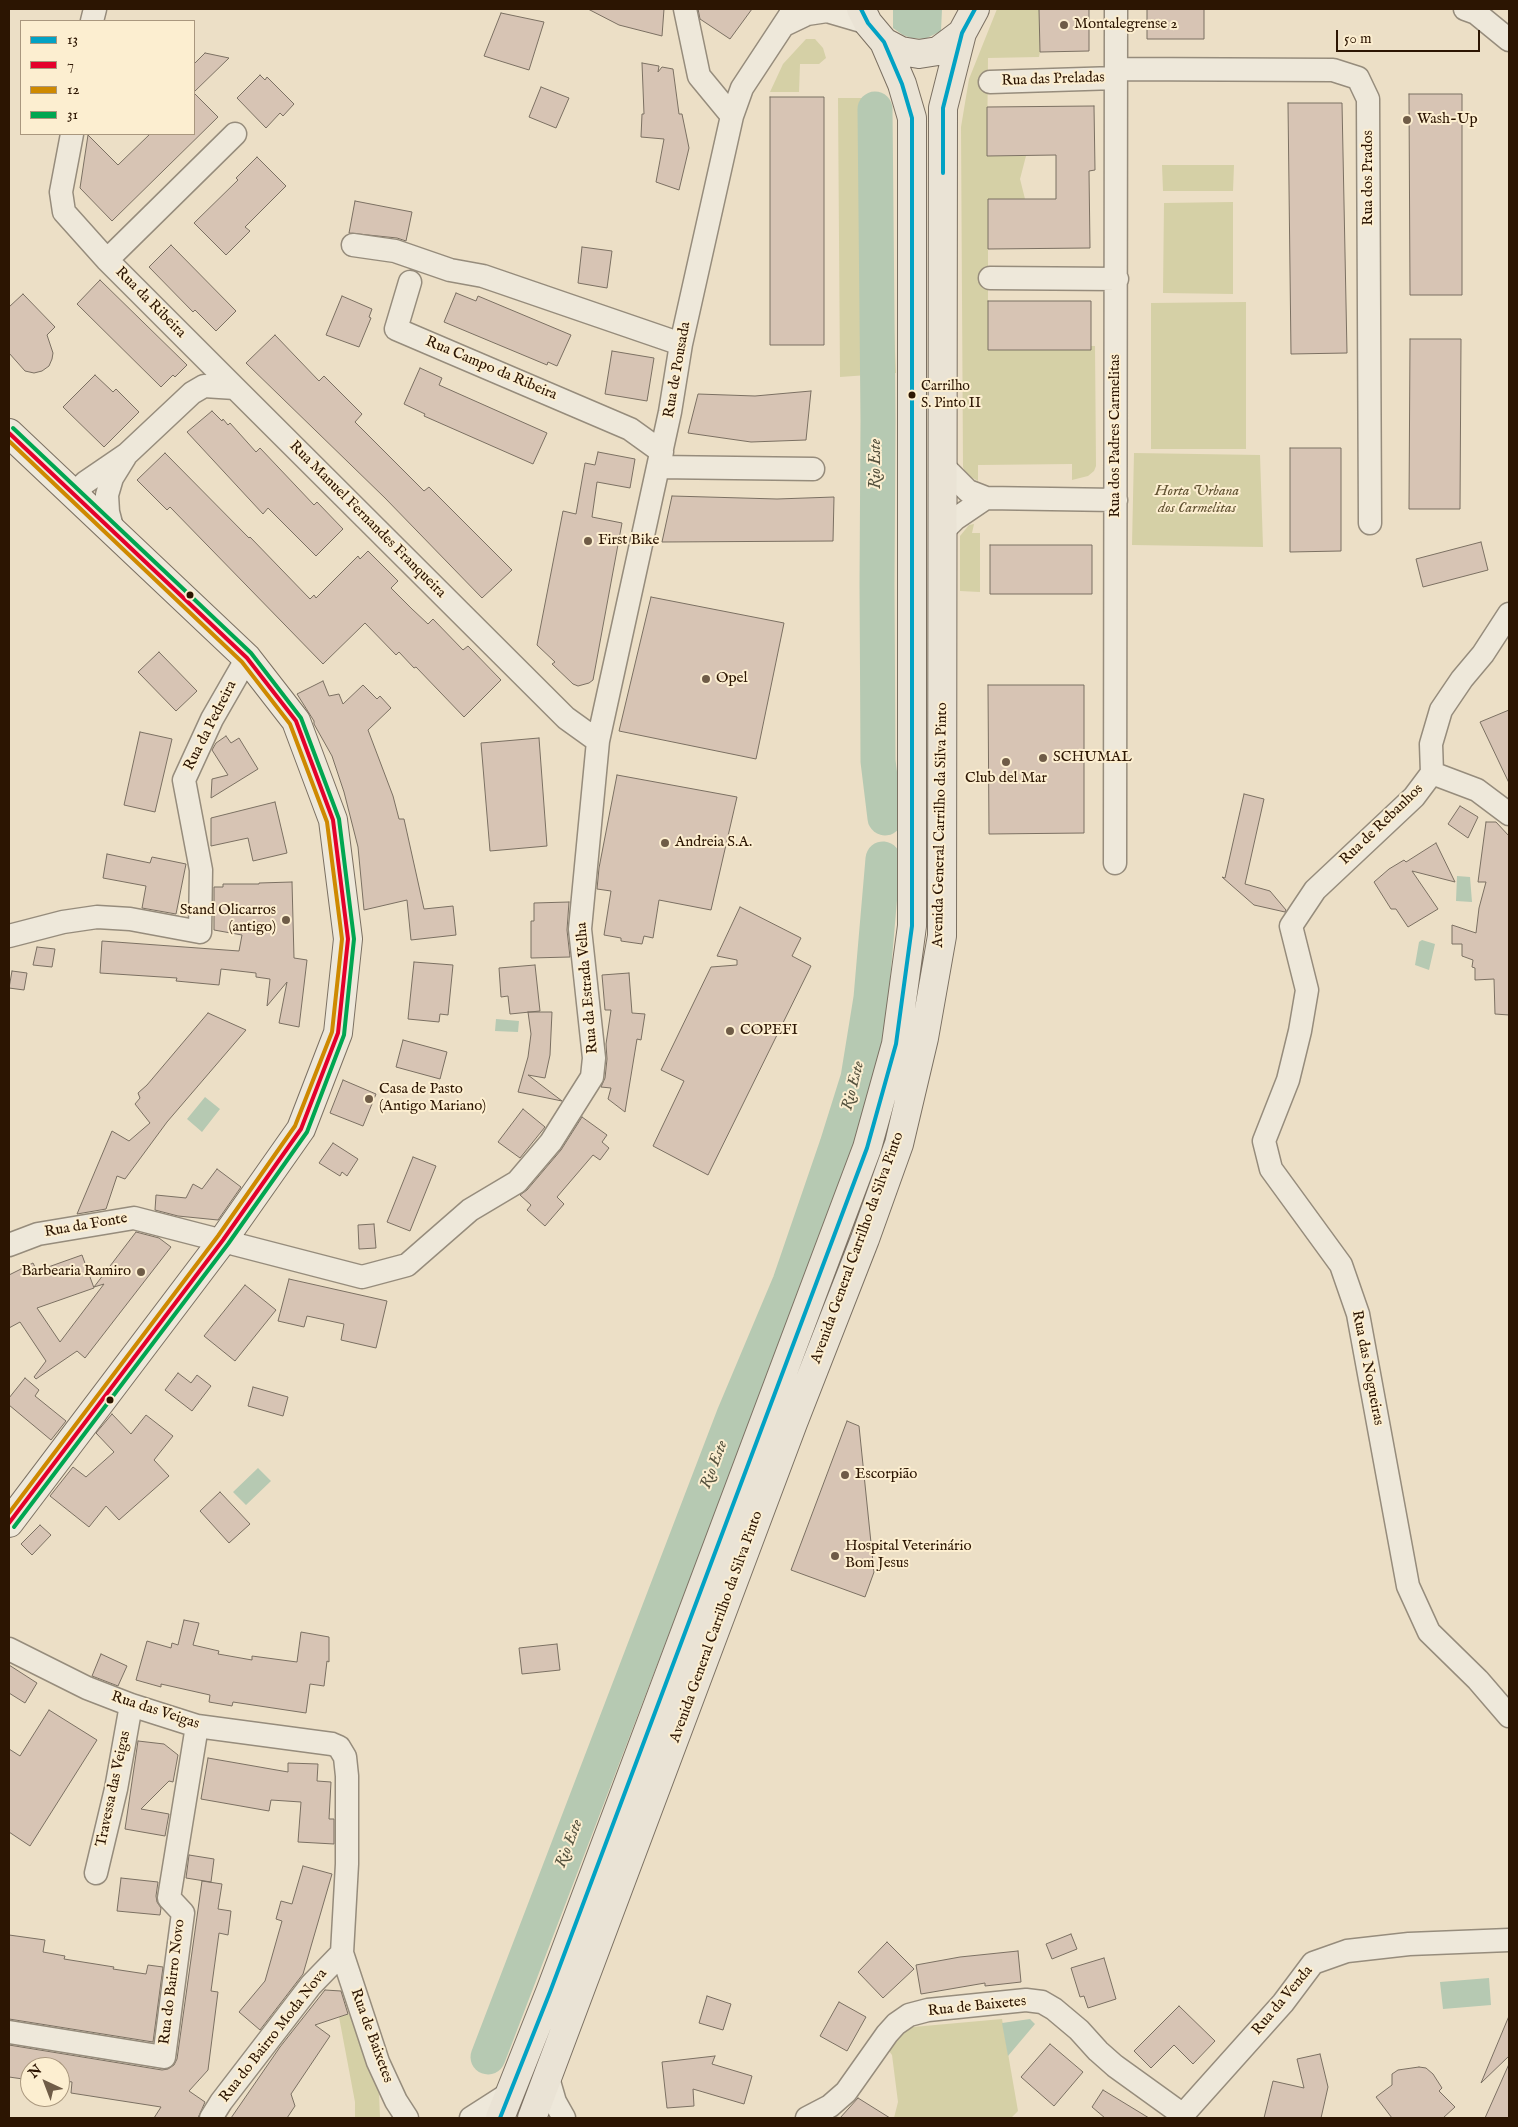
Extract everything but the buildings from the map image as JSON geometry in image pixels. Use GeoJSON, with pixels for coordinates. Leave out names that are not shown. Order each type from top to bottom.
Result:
{"type":"FeatureCollection","features":[{"type":"Feature","properties":{"kind":"main road"},"geometry":{"type":"LineString","coordinates":[[871,25],[901,50],[919,54],[938,50],[962,33],[976,9]]}},
{"type":"Feature","properties":{"kind":"main road","name":"Avenida General Carrilho da Silva Pinto"},"geometry":{"type":"LineString","coordinates":[[500,2118],[550,1992],[867,1148],[896,1044],[912,926],[912,118],[902,84],[871,25]]}},
{"type":"Feature","properties":{"kind":"main road","name":"Avenida General Carrilho da Silva Pinto"},"geometry":{"type":"LineString","coordinates":[[532,2118],[899,1144],[924,1038],[942,936],[943,108],[962,33]]}},
{"type":"Feature","properties":{"kind":"main road"},"geometry":{"type":"LineString","coordinates":[[9,433],[247,658],[296,721],[333,820],[348,939],[338,1033],[302,1128],[223,1240],[9,1523]]}},
{"type":"Feature","properties":{"kind":"street"},"geometry":{"type":"LineString","coordinates":[[685,9],[699,76],[732,116]]}},
{"type":"Feature","properties":{"kind":"street","name":"Rua dos Padres Carmelitas"},"geometry":{"type":"LineString","coordinates":[[1115,863],[1116,9]]}},
{"type":"Feature","properties":{"kind":"street"},"geometry":{"type":"LineString","coordinates":[[1465,9],[1476,12],[1509,40]]}},
{"type":"Feature","properties":{"kind":"street"},"geometry":{"type":"LineString","coordinates":[[789,17],[827,12],[871,25]]}},
{"type":"Feature","properties":{"kind":"street","name":"Rua de Pousada"},"geometry":{"type":"LineString","coordinates":[[598,741],[670,412],[681,344],[732,116],[742,88],[789,17]]}},
{"type":"Feature","properties":{"kind":"street","name":"Rua dos Prados"},"geometry":{"type":"LineString","coordinates":[[1116,74],[1333,70],[1358,78],[1368,99],[1370,523]]}},
{"type":"Feature","properties":{"kind":"street","name":"Rua das Preladas"},"geometry":{"type":"LineString","coordinates":[[990,82],[1116,74]]}},
{"type":"Feature","properties":{"kind":"street","name":"Rua da Ribeira"},"geometry":{"type":"LineString","coordinates":[[235,134],[107,260],[235,388]]}},
{"type":"Feature","properties":{"kind":"street"},"geometry":{"type":"LineString","coordinates":[[72,135],[61,192],[64,212],[107,260]]}},
{"type":"Feature","properties":{"kind":"street"},"geometry":{"type":"LineString","coordinates":[[354,245],[395,252],[450,270],[483,276],[681,344]]}},
{"type":"Feature","properties":{"kind":"street"},"geometry":{"type":"LineString","coordinates":[[990,278],[1117,278]]}},
{"type":"Feature","properties":{"kind":"street","name":"Rua Campo da Ribeira"},"geometry":{"type":"LineString","coordinates":[[410,282],[396,329],[630,429],[660,459]]}},
{"type":"Feature","properties":{"kind":"street"},"geometry":{"type":"LineString","coordinates":[[78,499],[86,482],[127,454],[198,390],[204,386],[235,388]]}},
{"type":"Feature","properties":{"kind":"street","name":"Rua Manuel Fernandes Franqueira"},"geometry":{"type":"LineString","coordinates":[[235,388],[566,718],[598,741]]}},
{"type":"Feature","properties":{"kind":"street"},"geometry":{"type":"LineString","coordinates":[[630,429],[670,412]]}},
{"type":"Feature","properties":{"kind":"street"},"geometry":{"type":"LineString","coordinates":[[113,531],[108,512],[107,495],[112,478],[127,454]]}},
{"type":"Feature","properties":{"kind":"street"},"geometry":{"type":"LineString","coordinates":[[660,459],[813,469]]}},
{"type":"Feature","properties":{"kind":"street"},"geometry":{"type":"LineString","coordinates":[[944,467],[968,491],[986,498],[1116,500]]}},
{"type":"Feature","properties":{"kind":"street"},"geometry":{"type":"LineString","coordinates":[[943,531],[962,513],[986,498]]}},
{"type":"Feature","properties":{"kind":"street","name":"Rua de Rebanhos"},"geometry":{"type":"LineString","coordinates":[[1291,926],[1315,890],[1414,797],[1432,773],[1431,744],[1441,710],[1462,679],[1483,654],[1509,614]]}},
{"type":"Feature","properties":{"kind":"street","name":"Rua da Pedreira"},"geometry":{"type":"LineString","coordinates":[[9,936],[63,922],[97,917],[130,919],[200,932],[201,870],[184,780],[212,719],[247,658]]}},
{"type":"Feature","properties":{"kind":"street","name":"Rua da Estrada Velha"},"geometry":{"type":"LineString","coordinates":[[223,1240],[362,1277],[407,1265],[470,1210],[518,1182],[552,1142],[592,1077],[594,1058],[580,929],[598,741]]}},
{"type":"Feature","properties":{"kind":"street"},"geometry":{"type":"LineString","coordinates":[[1432,773],[1477,790],[1509,814]]}},
{"type":"Feature","properties":{"kind":"street","name":"Rua das Nogueiras"},"geometry":{"type":"LineString","coordinates":[[1291,926],[1306,990],[1300,1031],[1288,1080],[1264,1141],[1271,1169],[1341,1265],[1358,1314],[1408,1586],[1429,1632],[1478,1680],[1509,1716]]}},
{"type":"Feature","properties":{"kind":"street","name":"Rua da Fonte"},"geometry":{"type":"LineString","coordinates":[[9,1245],[38,1234],[134,1218],[223,1240]]}},
{"type":"Feature","properties":{"kind":"street","name":"Rua das Veigas"},"geometry":{"type":"LineString","coordinates":[[9,1649],[86,1688],[131,1705],[197,1726],[323,1742],[339,1747],[345,1757],[347,1776],[347,1864],[342,1953]]}},
{"type":"Feature","properties":{"kind":"street","name":"Travessa das Veigas"},"geometry":{"type":"LineString","coordinates":[[96,1873],[116,1789],[131,1705]]}},
{"type":"Feature","properties":{"kind":"street","name":"Rua do Bairro Novo"},"geometry":{"type":"LineString","coordinates":[[9,2032],[164,2058],[183,1913],[169,1898],[197,1726]]}},
{"type":"Feature","properties":{"kind":"street","name":"Rua da Venda"},"geometry":{"type":"LineString","coordinates":[[1181,2117],[1283,2003],[1313,1963],[1347,1951],[1410,1944],[1509,1940]]}},
{"type":"Feature","properties":{"kind":"street","name":"Rua de Baixetes"},"geometry":{"type":"LineString","coordinates":[[342,1953],[378,2062],[396,2101],[410,2118]]}},
{"type":"Feature","properties":{"kind":"street","name":"Rua do Bairro Moda Nova"},"geometry":{"type":"LineString","coordinates":[[211,2118],[221,2102],[311,1985],[342,1953]]}},
{"type":"Feature","properties":{"kind":"street","name":"Rua de Baixetes"},"geometry":{"type":"LineString","coordinates":[[807,2118],[830,2106],[846,2092],[887,2034],[896,2024],[910,2015],[936,2009],[1026,2000],[1042,2002],[1054,2009],[1079,2030],[1115,2066],[1181,2117]]}},
{"type":"Feature","properties":{"kind":"street"},"geometry":{"type":"LineString","coordinates":[[548,2078],[555,2102],[564,2118]]}},
{"type":"Feature","properties":{"kind":"street"},"geometry":{"type":"LineString","coordinates":[[471,2118],[510,2093]]}},
{"type":"Feature","properties":{"kind":"green space"},"geometry":{"type":"Polygon","coordinates":[[[997,9],[1039,9],[1040,52],[1039,57],[988,58],[987,156],[1026,156],[1020,179],[1025,199],[988,199],[988,350],[1090,350],[1091,346],[1095,346],[1096,466],[1094,471],[1088,476],[1072,480],[1072,464],[978,465],[978,481],[966,474],[963,467],[961,127],[969,79],[997,9]]]}},
{"type":"Feature","properties":{"kind":"green space"},"geometry":{"type":"Polygon","coordinates":[[[806,39],[815,39],[823,48],[826,58],[819,64],[800,64],[799,92],[770,92],[783,64],[806,39]]]}},
{"type":"Feature","properties":{"kind":"green space"},"geometry":{"type":"Polygon","coordinates":[[[838,98],[883,98],[896,373],[840,377],[838,98]]]}},
{"type":"Feature","properties":{"kind":"green space"},"geometry":{"type":"Polygon","coordinates":[[[1162,165],[1234,165],[1233,191],[1163,191],[1162,165]]]}},
{"type":"Feature","properties":{"kind":"green space"},"geometry":{"type":"Polygon","coordinates":[[[1233,202],[1233,294],[1163,293],[1164,203],[1233,202]]]}},
{"type":"Feature","properties":{"kind":"green space"},"geometry":{"type":"Polygon","coordinates":[[[1246,302],[1246,449],[1151,449],[1151,303],[1246,302]]]}},
{"type":"Feature","properties":{"kind":"green space","name":"Horta Urbana dos Carmelitas"},"geometry":{"type":"Polygon","coordinates":[[[1134,453],[1260,455],[1263,547],[1132,545],[1134,453]]]}},
{"type":"Feature","properties":{"kind":"green space"},"geometry":{"type":"Polygon","coordinates":[[[974,524],[972,533],[980,533],[980,592],[960,591],[960,536],[969,525],[974,524]]]}},
{"type":"Feature","properties":{"kind":"green space"},"geometry":{"type":"Polygon","coordinates":[[[352,2013],[379,2093],[380,2118],[355,2118],[355,2102],[339,2017],[352,2013]]]}},
{"type":"Feature","properties":{"kind":"green space"},"geometry":{"type":"Polygon","coordinates":[[[1002,2019],[1018,2111],[1012,2117],[894,2118],[898,2102],[892,2055],[886,2047],[905,2031],[913,2027],[1002,2019]]]}},
{"type":"Feature","properties":{"kind":"shaded area"},"geometry":{"type":"Polygon","coordinates":[[[893,9],[942,9],[941,31],[925,39],[911,38],[903,35],[893,28],[893,9]]]}},
{"type":"Feature","properties":{"kind":"shaded area"},"geometry":{"type":"Polygon","coordinates":[[[1457,876],[1470,877],[1472,902],[1456,901],[1457,876]]]}},
{"type":"Feature","properties":{"kind":"shaded area"},"geometry":{"type":"Polygon","coordinates":[[[1422,940],[1435,944],[1429,970],[1415,965],[1419,942],[1422,940]]]}},
{"type":"Feature","properties":{"kind":"shaded area"},"geometry":{"type":"Polygon","coordinates":[[[496,1019],[519,1021],[518,1032],[495,1031],[496,1019]]]}},
{"type":"Feature","properties":{"kind":"shaded area"},"geometry":{"type":"Polygon","coordinates":[[[205,1097],[220,1109],[202,1132],[187,1119],[205,1097]]]}},
{"type":"Feature","properties":{"kind":"shaded area"},"geometry":{"type":"Polygon","coordinates":[[[258,1468],[271,1481],[246,1505],[233,1492],[258,1468]]]}},
{"type":"Feature","properties":{"kind":"shaded area"},"geometry":{"type":"Polygon","coordinates":[[[1489,1978],[1491,2005],[1443,2009],[1440,1982],[1489,1978]]]}},
{"type":"Feature","properties":{"kind":"shaded area"},"geometry":{"type":"Polygon","coordinates":[[[1030,2019],[1035,2024],[1008,2056],[1002,2023],[1030,2019]]]}},
{"type":"Feature","properties":{"kind":"waterway","name":"Rio Este"},"geometry":{"type":"LineString","coordinates":[[875,109],[878,421],[878,761],[885,818]]}},
{"type":"Feature","properties":{"kind":"waterway","name":"Rio Este"},"geometry":{"type":"LineString","coordinates":[[488,2057],[734,1415],[790,1282],[837,1145],[858,1078],[871,998],[883,859]]}},
{"type":"Feature","properties":{"kind":"transit line","name":"13"},"geometry":{"type":"LineString","coordinates":[[500,2118],[550,1992],[867,1148],[896,1044],[912,926],[912,118],[902,84],[884,42],[868,23],[861,9]]}},
{"type":"Feature","properties":{"kind":"transit line","name":"13"},"geometry":{"type":"LineString","coordinates":[[943,173],[943,108],[962,33],[975,9]]}},
{"type":"Feature","properties":{"kind":"transit line","name":"31"},"geometry":{"type":"LineString","coordinates":[[13,428],[251,653],[301,718],[339,819],[354,939],[344,1035],[307,1132],[228,1244],[14,1527]]}},
{"type":"Feature","properties":{"kind":"transit line","name":"7"},"geometry":{"type":"LineString","coordinates":[[9,433],[247,658],[296,721],[333,820],[348,939],[338,1033],[301,1129],[223,1240],[9,1523]]}},
{"type":"Feature","properties":{"kind":"transit line","name":"12"},"geometry":{"type":"LineString","coordinates":[[9,441],[242,662],[290,724],[327,822],[342,939],[332,1032],[295,1126],[218,1236],[9,1513]]}},
{"type":"Feature","properties":{"kind":"place","name":"Montalegrense 2"},"geometry":{"type":"Point","coordinates":[1064,25]}},
{"type":"Feature","properties":{"kind":"place","name":"Wash-Up"},"geometry":{"type":"Point","coordinates":[1407,120]}},
{"type":"Feature","properties":{"kind":"place","name":"Carrilho S. Pinto II"},"geometry":{"type":"Point","coordinates":[912,395]}},
{"type":"Feature","properties":{"kind":"place","name":"First Bike"},"geometry":{"type":"Point","coordinates":[588,541]}},
{"type":"Feature","properties":{"kind":"place","name":"Opel"},"geometry":{"type":"Point","coordinates":[706,679]}},
{"type":"Feature","properties":{"kind":"place","name":"SCHUMAL"},"geometry":{"type":"Point","coordinates":[1043,758]}},
{"type":"Feature","properties":{"kind":"place","name":"Club del Mar"},"geometry":{"type":"Point","coordinates":[1006,762]}},
{"type":"Feature","properties":{"kind":"place","name":"Andreia S.A."},"geometry":{"type":"Point","coordinates":[665,843]}},
{"type":"Feature","properties":{"kind":"place","name":"Stand Olicarros (antigo)"},"geometry":{"type":"Point","coordinates":[286,920]}},
{"type":"Feature","properties":{"kind":"place","name":"COPEFI"},"geometry":{"type":"Point","coordinates":[730,1031]}},
{"type":"Feature","properties":{"kind":"place","name":"Casa de Pasto (Antigo Mariano)"},"geometry":{"type":"Point","coordinates":[369,1099]}},
{"type":"Feature","properties":{"kind":"place","name":"Barbearia Ramiro"},"geometry":{"type":"Point","coordinates":[141,1272]}},
{"type":"Feature","properties":{"kind":"place","name":"Escorpião"},"geometry":{"type":"Point","coordinates":[845,1475]}},
{"type":"Feature","properties":{"kind":"place","name":"Hospital Veterinário Bom Jesus"},"geometry":{"type":"Point","coordinates":[835,1556]}}]}
